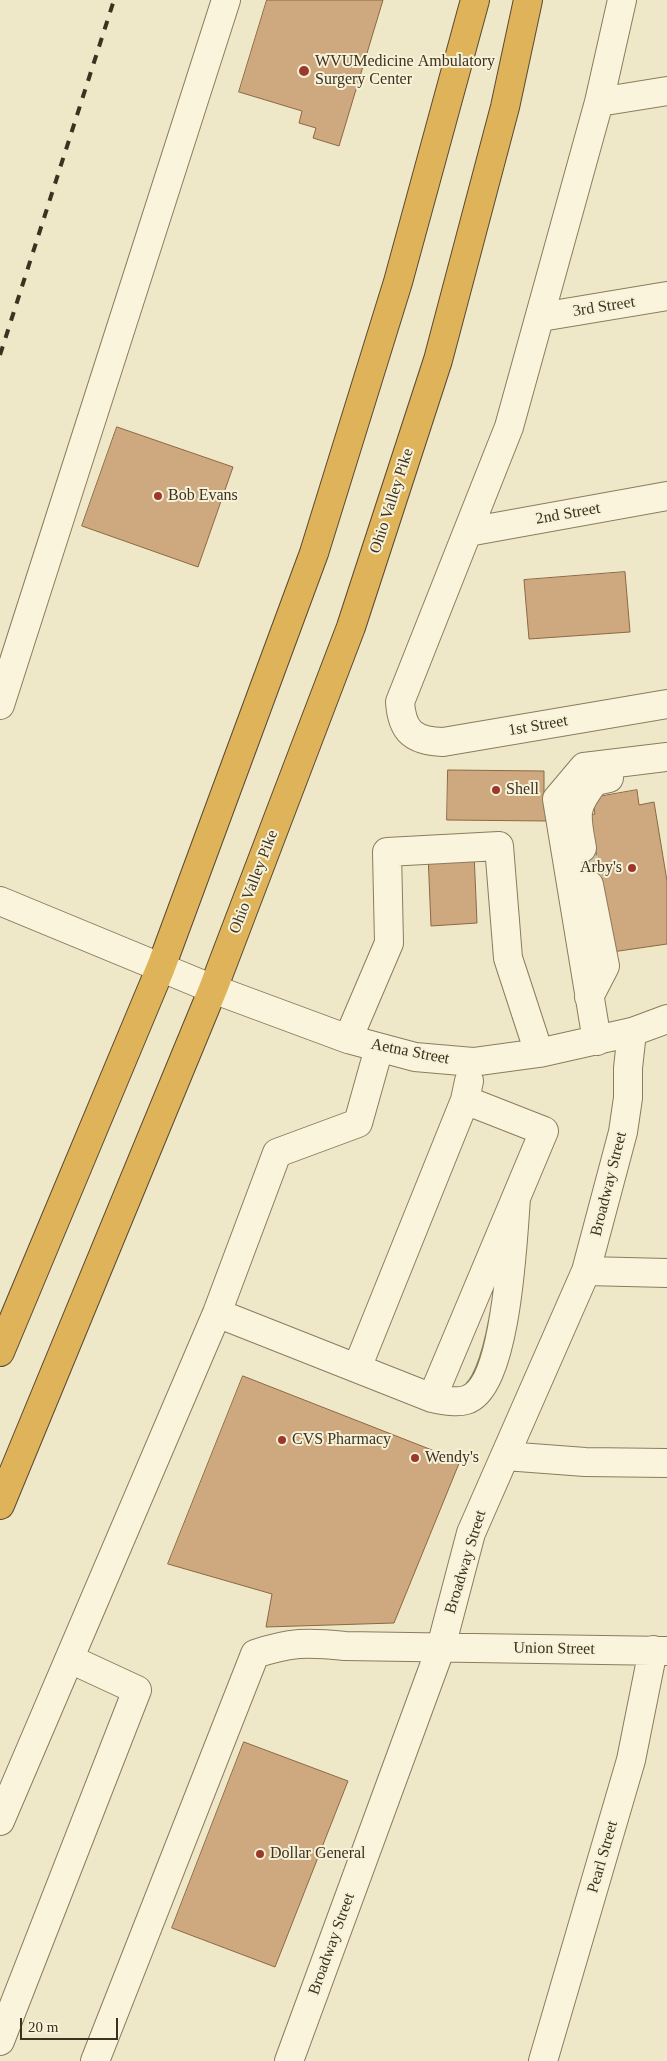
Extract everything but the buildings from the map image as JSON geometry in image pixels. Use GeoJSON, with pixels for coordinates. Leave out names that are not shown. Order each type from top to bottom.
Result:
{"type":"FeatureCollection","features":[{"type":"Feature","properties":{"kind":"highway"},"geometry":{"type":"LineString","coordinates":[[0,1352],[161,967],[314,553],[398,282],[475,0]]}},
{"type":"Feature","properties":{"kind":"highway","name":"Ohio Valley Pike"},"geometry":{"type":"LineString","coordinates":[[0,1505],[214,989],[351,627],[438,360],[505,107],[528,0]]}},
{"type":"Feature","properties":{"kind":"street"},"geometry":{"type":"LineString","coordinates":[[0,705],[226,0]]}},
{"type":"Feature","properties":{"kind":"street"},"geometry":{"type":"LineString","coordinates":[[468,532],[509,427],[541,317],[599,102],[622,0]]}},
{"type":"Feature","properties":{"kind":"street"},"geometry":{"type":"LineString","coordinates":[[599,102],[667,91]]}},
{"type":"Feature","properties":{"kind":"street","name":"3rd Street"},"geometry":{"type":"LineString","coordinates":[[541,317],[667,296]]}},
{"type":"Feature","properties":{"kind":"street","name":"2nd Street"},"geometry":{"type":"LineString","coordinates":[[468,532],[667,496]]}},
{"type":"Feature","properties":{"kind":"street","name":"1st Street"},"geometry":{"type":"LineString","coordinates":[[468,532],[400,702],[401,719],[411,732],[425,741],[443,742],[667,704]]}},
{"type":"Feature","properties":{"kind":"street"},"geometry":{"type":"LineString","coordinates":[[596,1041],[557,799],[584,767],[667,757]]}},
{"type":"Feature","properties":{"kind":"street"},"geometry":{"type":"LineString","coordinates":[[589,997],[605,966],[577,818],[582,797],[595,781],[667,768]]}},
{"type":"Feature","properties":{"kind":"street"},"geometry":{"type":"LineString","coordinates":[[348,1039],[389,943],[386,852],[499,846],[508,958],[539,1053]]}},
{"type":"Feature","properties":{"kind":"street","name":"Aetna Street"},"geometry":{"type":"LineString","coordinates":[[0,901],[214,989],[348,1039],[415,1056],[474,1062],[539,1053],[632,1032],[667,1020]]}},
{"type":"Feature","properties":{"kind":"street","name":"Broadway Street"},"geometry":{"type":"LineString","coordinates":[[289,2061],[441,1647],[471,1533],[586,1270],[623,1132],[628,1098],[628,1068],[632,1032]]}},
{"type":"Feature","properties":{"kind":"street"},"geometry":{"type":"LineString","coordinates":[[0,1821],[217,1313],[277,1153],[358,1122],[379,1048]]}},
{"type":"Feature","properties":{"kind":"street"},"geometry":{"type":"LineString","coordinates":[[357,1368],[465,1100],[474,1062]]}},
{"type":"Feature","properties":{"kind":"street"},"geometry":{"type":"LineString","coordinates":[[432,1398],[544,1131],[465,1100]]}},
{"type":"Feature","properties":{"kind":"street"},"geometry":{"type":"LineString","coordinates":[[217,1313],[432,1398],[444,1401],[468,1400],[484,1385],[498,1348],[507,1303],[516,1198]]}},
{"type":"Feature","properties":{"kind":"street"},"geometry":{"type":"LineString","coordinates":[[586,1270],[667,1273]]}},
{"type":"Feature","properties":{"kind":"street"},"geometry":{"type":"LineString","coordinates":[[505,1456],[585,1462],[667,1463]]}},
{"type":"Feature","properties":{"kind":"street","name":"Union Street"},"geometry":{"type":"LineString","coordinates":[[95,2061],[255,1654],[282,1645],[312,1642],[345,1646],[660,1650]]}},
{"type":"Feature","properties":{"kind":"street","name":"Pearl Street"},"geometry":{"type":"LineString","coordinates":[[543,2061],[632,1760],[660,1650]]}},
{"type":"Feature","properties":{"kind":"street"},"geometry":{"type":"LineString","coordinates":[[0,2041],[138,1690],[70,1659]]}},
{"type":"Feature","properties":{"kind":"tunnel"},"geometry":{"type":"LineString","coordinates":[[584,858],[589,881]]}},
{"type":"Feature","properties":{"kind":"railway"},"geometry":{"type":"LineString","coordinates":[[0,355],[114,0]]}},
{"type":"Feature","properties":{"kind":"place","name":"WVUMedicine Ambulatory Surgery Center"},"geometry":{"type":"Point","coordinates":[304,71]}},
{"type":"Feature","properties":{"kind":"place","name":"Bob Evans"},"geometry":{"type":"Point","coordinates":[158,496]}},
{"type":"Feature","properties":{"kind":"place","name":"Shell"},"geometry":{"type":"Point","coordinates":[496,790]}},
{"type":"Feature","properties":{"kind":"place","name":"Arby's"},"geometry":{"type":"Point","coordinates":[632,868]}},
{"type":"Feature","properties":{"kind":"place","name":"CVS Pharmacy"},"geometry":{"type":"Point","coordinates":[282,1440]}},
{"type":"Feature","properties":{"kind":"place","name":"Wendy's"},"geometry":{"type":"Point","coordinates":[415,1458]}},
{"type":"Feature","properties":{"kind":"place","name":"Dollar General"},"geometry":{"type":"Point","coordinates":[260,1854]}}]}
